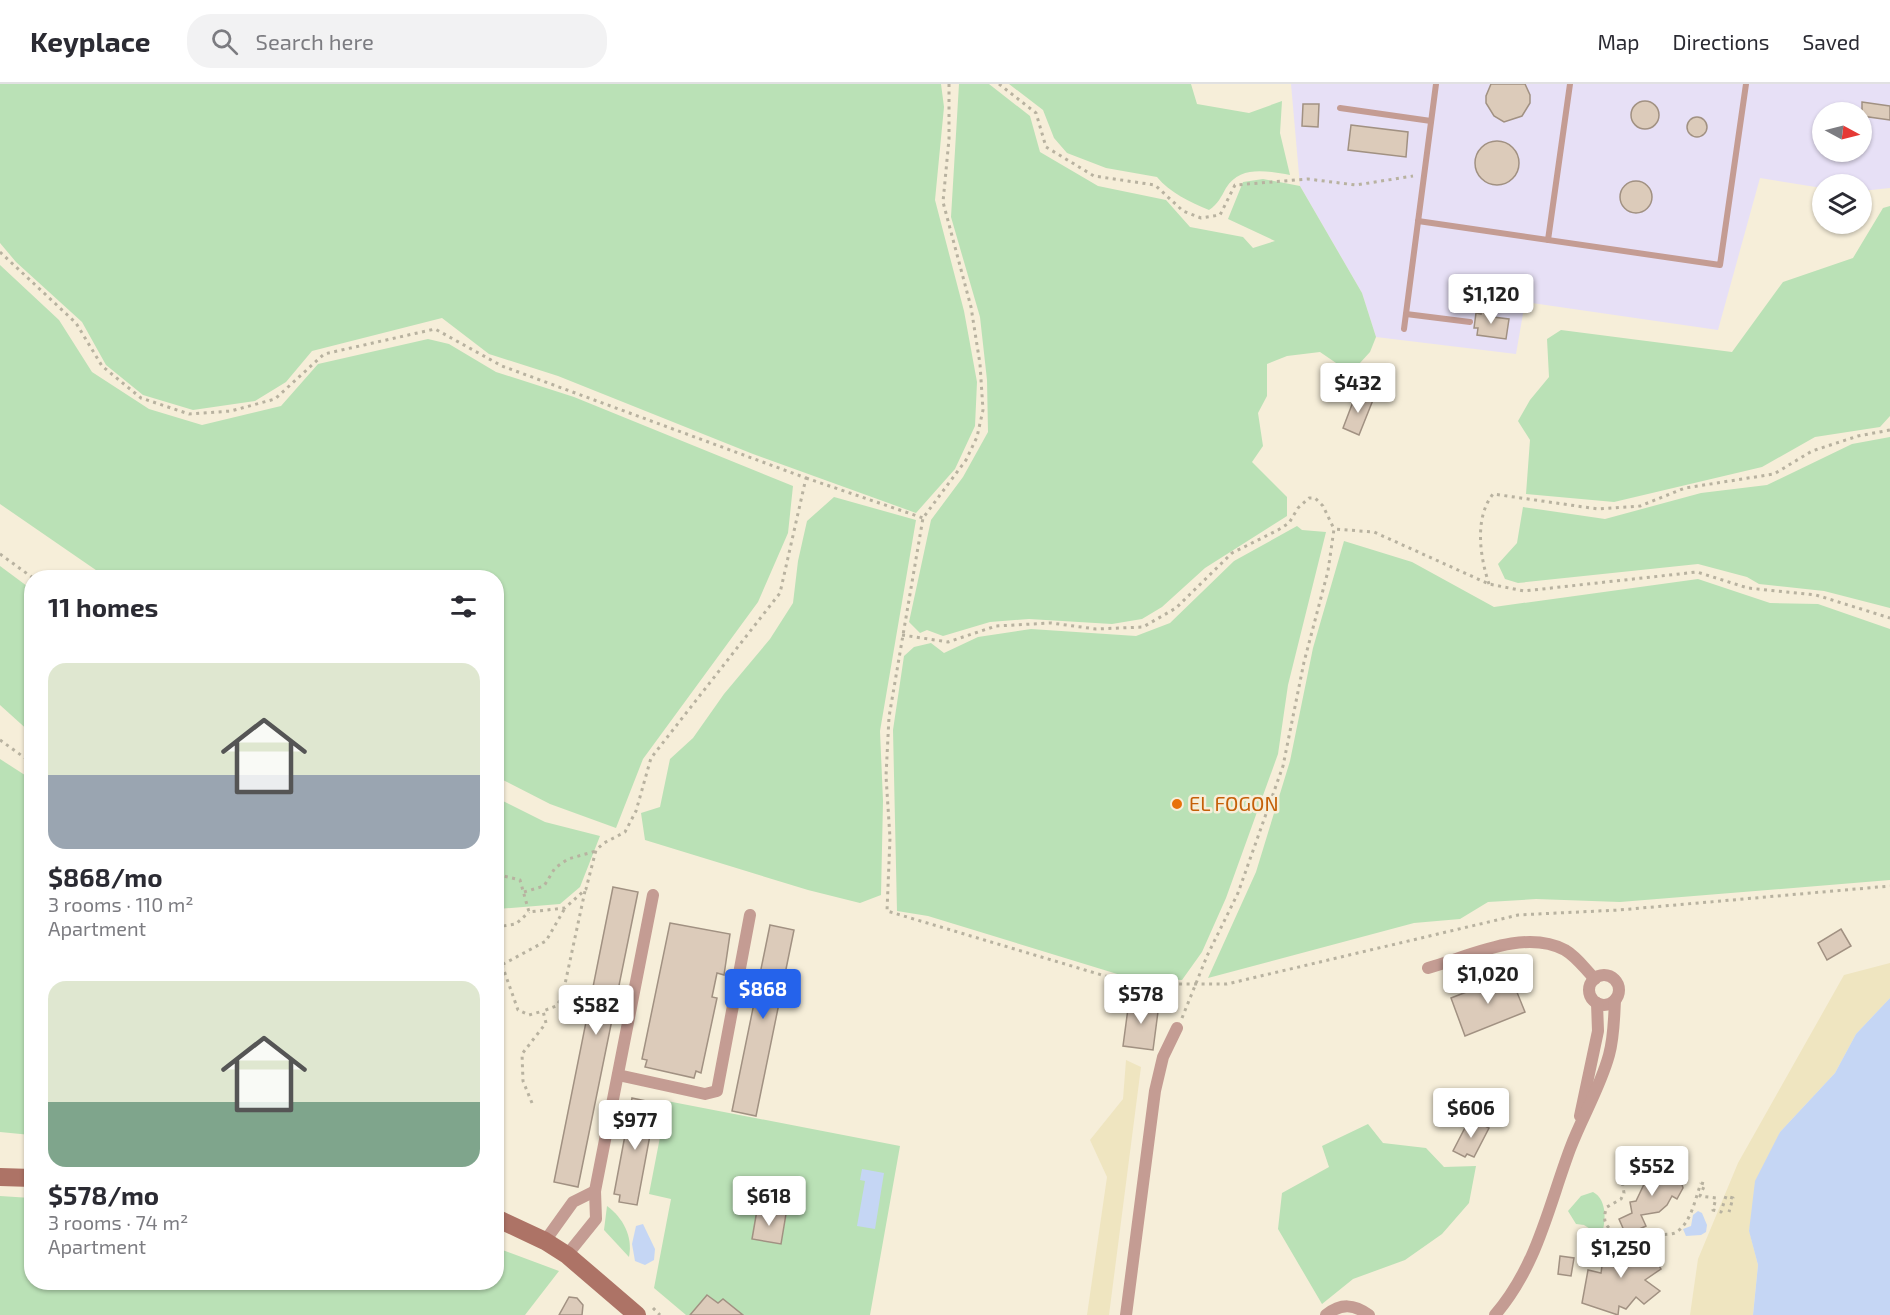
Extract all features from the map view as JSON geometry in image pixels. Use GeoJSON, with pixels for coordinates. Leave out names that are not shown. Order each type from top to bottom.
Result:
{"type":"FeatureCollection","features":[{"type":"Feature","properties":{"kind":"main road"},"geometry":{"type":"LineString","coordinates":[[0,1177],[24,1178]]}},
{"type":"Feature","properties":{"kind":"main road"},"geometry":{"type":"LineString","coordinates":[[504,1222],[545,1241],[567,1255],[637,1315]]}},
{"type":"Feature","properties":{"kind":"street"},"geometry":{"type":"LineString","coordinates":[[567,1255],[596,1219],[595,1191],[653,895]]}},
{"type":"Feature","properties":{"kind":"street"},"geometry":{"type":"LineString","coordinates":[[618,1075],[705,1094],[717,1091],[750,915]]}},
{"type":"Feature","properties":{"kind":"street"},"geometry":{"type":"LineString","coordinates":[[1428,968],[1500,947],[1547,944],[1563,949],[1576,958],[1595,979]]}},
{"type":"Feature","properties":{"kind":"street"},"geometry":{"type":"LineString","coordinates":[[1495,1315],[1514,1292],[1527,1269],[1577,1132],[1596,1089],[1611,1042],[1615,1000],[1619,991],[1616,982],[1609,976],[1595,979]]}},
{"type":"Feature","properties":{"kind":"street"},"geometry":{"type":"LineString","coordinates":[[1577,1132],[1596,1039],[1597,1003],[1590,991],[1595,979]]}},
{"type":"Feature","properties":{"kind":"street"},"geometry":{"type":"LineString","coordinates":[[1597,1003],[1607,1005],[1615,1000]]}},
{"type":"Feature","properties":{"kind":"street"},"geometry":{"type":"LineString","coordinates":[[1126,1315],[1155,1091],[1163,1057],[1177,1028]]}},
{"type":"Feature","properties":{"kind":"street"},"geometry":{"type":"LineString","coordinates":[[1596,1039],[1611,1042]]}},
{"type":"Feature","properties":{"kind":"street"},"geometry":{"type":"LineString","coordinates":[[545,1241],[573,1202],[595,1191]]}},
{"type":"Feature","properties":{"kind":"street"},"geometry":{"type":"LineString","coordinates":[[1326,1315],[1344,1306],[1356,1306],[1369,1315]]}},
{"type":"Feature","properties":{"kind":"lane"},"geometry":{"type":"LineString","coordinates":[[1404,329],[1436,84]]}},
{"type":"Feature","properties":{"kind":"lane"},"geometry":{"type":"LineString","coordinates":[[1548,240],[1570,84]]}},
{"type":"Feature","properties":{"kind":"lane"},"geometry":{"type":"LineString","coordinates":[[1418,222],[1720,265],[1746,84]]}},
{"type":"Feature","properties":{"kind":"lane"},"geometry":{"type":"LineString","coordinates":[[1340,108],[1431,121]]}},
{"type":"Feature","properties":{"kind":"lane"},"geometry":{"type":"LineString","coordinates":[[1406,314],[1470,322]]}},
{"type":"Feature","properties":{"kind":"path"},"geometry":{"type":"LineString","coordinates":[[949,84],[949,139],[943,202],[972,307],[980,364],[983,410],[977,437],[966,460],[923,518],[889,717],[886,776],[890,838],[887,911],[1132,984],[1196,986],[1227,984],[1518,915],[1619,910],[1890,886]]}},
{"type":"Feature","properties":{"kind":"path"},"geometry":{"type":"LineString","coordinates":[[999,84],[1010,90],[1036,112],[1046,147],[1094,176],[1155,185],[1184,211],[1201,218],[1220,215],[1235,185],[1308,178],[1356,185],[1424,175]]}},
{"type":"Feature","properties":{"kind":"path"},"geometry":{"type":"LineString","coordinates":[[0,252],[76,323],[102,366],[141,398],[189,414],[231,411],[275,399],[324,354],[435,329],[502,366],[806,478],[923,518]]}},
{"type":"Feature","properties":{"kind":"path"},"geometry":{"type":"LineString","coordinates":[[1489,584],[1482,564],[1481,529],[1483,506],[1493,494],[1598,509],[1640,506],[1685,488],[1774,474],[1812,451],[1858,436],[1890,430]]}},
{"type":"Feature","properties":{"kind":"path"},"geometry":{"type":"LineString","coordinates":[[524,892],[544,886],[555,868],[568,859],[596,850],[625,831],[636,811],[651,758],[780,593],[806,478]]}},
{"type":"Feature","properties":{"kind":"path"},"geometry":{"type":"LineString","coordinates":[[902,635],[948,642],[996,626],[1051,623],[1096,629],[1143,627],[1176,608],[1232,553],[1288,523],[1298,508],[1309,498],[1316,498],[1323,506],[1334,529],[1328,571],[1304,662],[1283,766],[1238,893],[1207,956],[1189,1006]]}},
{"type":"Feature","properties":{"kind":"path"},"geometry":{"type":"LineString","coordinates":[[1334,529],[1374,532],[1489,584],[1524,591],[1697,572],[1748,588],[1816,595],[1890,618]]}},
{"type":"Feature","properties":{"kind":"path"},"geometry":{"type":"LineString","coordinates":[[0,554],[24,571]]}},
{"type":"Feature","properties":{"kind":"path"},"geometry":{"type":"LineString","coordinates":[[0,740],[24,757]]}},
{"type":"Feature","properties":{"kind":"path"},"geometry":{"type":"LineString","coordinates":[[504,971],[518,1010],[529,1015],[556,1006],[562,998],[596,850]]}},
{"type":"Feature","properties":{"kind":"path"},"geometry":{"type":"LineString","coordinates":[[504,876],[520,880],[529,912]]}},
{"type":"Feature","properties":{"kind":"path"},"geometry":{"type":"LineString","coordinates":[[504,964],[546,941],[565,908],[586,889]]}},
{"type":"Feature","properties":{"kind":"path"},"geometry":{"type":"LineString","coordinates":[[504,926],[516,924],[529,912],[565,908]]}},
{"type":"Feature","properties":{"kind":"path"},"geometry":{"type":"LineString","coordinates":[[532,1103],[523,1081],[522,1054],[546,1023],[543,1011]]}},
{"type":"Feature","properties":{"kind":"path"},"geometry":{"type":"LineString","coordinates":[[1620,1168],[1624,1193],[1621,1199],[1607,1207],[1605,1217],[1608,1227],[1617,1234],[1636,1237],[1674,1233],[1688,1220],[1701,1183],[1705,1184],[1701,1196],[1716,1198],[1713,1210],[1721,1212],[1726,1197],[1733,1198],[1729,1212]]}},
{"type":"Feature","properties":{"kind":"shaded area"},"geometry":{"type":"Polygon","coordinates":[[[1291,84],[1890,84],[1890,188],[1872,190],[1872,174],[1812,174],[1812,186],[1760,178],[1718,330],[1525,302],[1516,354],[1376,337],[1362,293],[1300,186],[1291,84]]]}},
{"type":"Feature","properties":{"kind":"green space"},"geometry":{"type":"Polygon","coordinates":[[[0,84],[941,84],[944,107],[935,200],[964,311],[977,382],[975,426],[955,469],[916,513],[753,454],[558,376],[489,354],[442,318],[312,351],[286,382],[255,401],[193,410],[143,395],[106,365],[82,322],[16,262],[0,243],[0,84]]]}},
{"type":"Feature","properties":{"kind":"green space"},"geometry":{"type":"Polygon","coordinates":[[[959,84],[989,84],[1030,116],[1040,152],[1098,186],[1166,200],[1190,227],[1243,237],[1253,248],[1275,241],[1228,219],[1243,182],[1263,179],[1300,186],[1362,293],[1376,337],[1370,352],[1359,364],[1339,365],[1320,352],[1287,356],[1267,364],[1267,396],[1258,413],[1263,446],[1252,462],[1287,497],[1287,516],[1205,568],[1162,607],[1142,619],[1112,624],[1029,619],[990,622],[943,636],[927,630],[920,633],[909,622],[931,520],[963,477],[988,432],[987,380],[980,317],[951,217],[959,84]]]}},
{"type":"Feature","properties":{"kind":"green space"},"geometry":{"type":"Polygon","coordinates":[[[1009,84],[1191,84],[1197,104],[1249,113],[1282,101],[1280,133],[1290,175],[1255,171],[1239,176],[1232,181],[1217,203],[1209,210],[1174,192],[1157,177],[1106,168],[1067,153],[1054,138],[1043,110],[1009,84]]]}},
{"type":"Feature","properties":{"kind":"green space"},"geometry":{"type":"Polygon","coordinates":[[[1890,206],[1890,416],[1880,427],[1815,437],[1762,467],[1614,502],[1526,494],[1530,440],[1518,421],[1530,400],[1549,377],[1547,339],[1561,330],[1732,352],[1783,282],[1853,258],[1867,234],[1872,234],[1872,226],[1883,208],[1890,206]]]}},
{"type":"Feature","properties":{"kind":"green space"},"geometry":{"type":"Polygon","coordinates":[[[0,265],[59,320],[92,372],[149,409],[202,425],[281,406],[318,364],[428,339],[449,344],[496,372],[574,397],[793,486],[788,533],[758,602],[643,759],[616,828],[550,804],[504,781],[504,570],[96,570],[0,504],[0,265]]]}},
{"type":"Feature","properties":{"kind":"green space"},"geometry":{"type":"Polygon","coordinates":[[[1890,437],[1890,608],[1824,591],[1759,584],[1747,577],[1698,564],[1518,583],[1505,579],[1498,564],[1517,543],[1523,507],[1605,519],[1701,493],[1767,485],[1852,444],[1890,437]]]}},
{"type":"Feature","properties":{"kind":"green space"},"geometry":{"type":"Polygon","coordinates":[[[834,497],[916,520],[880,731],[883,801],[881,895],[860,903],[808,890],[645,840],[641,813],[660,807],[670,759],[693,738],[724,694],[770,639],[793,603],[798,561],[807,521],[834,497]]]}},
{"type":"Feature","properties":{"kind":"green space"},"geometry":{"type":"Polygon","coordinates":[[[1297,526],[1302,530],[1326,532],[1288,685],[1278,754],[1226,898],[1202,952],[1182,980],[1127,977],[928,916],[897,911],[893,730],[904,656],[914,647],[931,643],[944,653],[978,637],[1031,629],[1136,636],[1170,623],[1234,561],[1297,526]]]}},
{"type":"Feature","properties":{"kind":"green space"},"geometry":{"type":"Polygon","coordinates":[[[1344,541],[1412,562],[1494,607],[1698,579],[1770,603],[1818,604],[1890,629],[1890,880],[1620,902],[1536,899],[1488,902],[1460,919],[1414,923],[1208,978],[1256,872],[1290,761],[1313,648],[1344,541]]]}},
{"type":"Feature","properties":{"kind":"green space"},"geometry":{"type":"Polygon","coordinates":[[[0,566],[24,584],[24,727],[0,705],[0,566]]]}},
{"type":"Feature","properties":{"kind":"green space"},"geometry":{"type":"Polygon","coordinates":[[[0,759],[24,774],[24,1134],[0,1132],[0,759]]]}},
{"type":"Feature","properties":{"kind":"green space"},"geometry":{"type":"Polygon","coordinates":[[[504,802],[545,822],[600,836],[580,887],[560,904],[504,908],[504,802]]]}},
{"type":"Feature","properties":{"kind":"green space"},"geometry":{"type":"Polygon","coordinates":[[[667,1101],[900,1146],[870,1315],[686,1315],[654,1288],[671,1199],[649,1194],[667,1101]]]}},
{"type":"Feature","properties":{"kind":"green space"},"geometry":{"type":"Polygon","coordinates":[[[1368,1124],[1383,1143],[1426,1148],[1444,1167],[1476,1166],[1469,1203],[1442,1234],[1405,1260],[1353,1279],[1322,1304],[1278,1229],[1282,1193],[1329,1167],[1322,1146],[1368,1124]]]}},
{"type":"Feature","properties":{"kind":"green space"},"geometry":{"type":"Polygon","coordinates":[[[1593,1192],[1603,1204],[1605,1214],[1603,1230],[1595,1232],[1584,1225],[1576,1224],[1568,1211],[1581,1196],[1593,1192]]]}},
{"type":"Feature","properties":{"kind":"green space"},"geometry":{"type":"Polygon","coordinates":[[[0,1196],[24,1198],[24,1290],[504,1290],[504,1251],[559,1271],[525,1315],[0,1315],[0,1196]]]}},
{"type":"Feature","properties":{"kind":"green space"},"geometry":{"type":"Polygon","coordinates":[[[607,1206],[626,1228],[630,1242],[629,1257],[604,1230],[607,1206]]]}},
{"type":"Feature","properties":{"kind":"sand"},"geometry":{"type":"Polygon","coordinates":[[[1890,963],[1890,998],[1856,1034],[1835,1073],[1780,1132],[1749,1230],[1758,1265],[1753,1315],[1690,1315],[1698,1259],[1738,1163],[1844,975],[1890,963]]]}},
{"type":"Feature","properties":{"kind":"sand"},"geometry":{"type":"Polygon","coordinates":[[[1126,1060],[1141,1067],[1109,1315],[1087,1315],[1107,1177],[1090,1140],[1123,1099],[1126,1060]]]}},
{"type":"Feature","properties":{"kind":"water"},"geometry":{"type":"Polygon","coordinates":[[[1890,998],[1890,1315],[1753,1315],[1758,1265],[1749,1231],[1755,1181],[1780,1132],[1835,1073],[1856,1034],[1890,998]]]}},
{"type":"Feature","properties":{"kind":"water"},"geometry":{"type":"Polygon","coordinates":[[[862,1169],[884,1173],[875,1229],[857,1226],[865,1181],[860,1180],[862,1169]]]}},
{"type":"Feature","properties":{"kind":"water"},"geometry":{"type":"Polygon","coordinates":[[[1698,1211],[1702,1213],[1707,1225],[1706,1232],[1701,1235],[1686,1236],[1683,1229],[1691,1226],[1693,1215],[1698,1211]]]}},
{"type":"Feature","properties":{"kind":"water"},"geometry":{"type":"Polygon","coordinates":[[[643,1224],[655,1249],[654,1260],[645,1265],[635,1261],[632,1244],[636,1226],[643,1224]]]}},
{"type":"Feature","properties":{"kind":"building"},"geometry":{"type":"Polygon","coordinates":[[[1491,84],[1525,84],[1530,95],[1530,103],[1522,116],[1504,122],[1494,116],[1486,103],[1491,84]]]}},
{"type":"Feature","properties":{"kind":"building"},"geometry":{"type":"Polygon","coordinates":[[[1645,101],[1655,105],[1659,115],[1655,125],[1645,129],[1635,125],[1631,115],[1635,105],[1645,101]]]}},
{"type":"Feature","properties":{"kind":"building"},"geometry":{"type":"Polygon","coordinates":[[[1872,103],[1890,106],[1890,120],[1872,117],[1872,103]]]}},
{"type":"Feature","properties":{"kind":"building"},"geometry":{"type":"Polygon","coordinates":[[[1303,104],[1319,104],[1318,127],[1302,126],[1303,104]]]}},
{"type":"Feature","properties":{"kind":"building"},"geometry":{"type":"Polygon","coordinates":[[[1693,117],[1701,117],[1707,123],[1707,131],[1701,137],[1693,137],[1687,131],[1687,123],[1693,117]]]}},
{"type":"Feature","properties":{"kind":"building"},"geometry":{"type":"Polygon","coordinates":[[[1351,125],[1408,132],[1406,157],[1348,150],[1351,125]]]}},
{"type":"Feature","properties":{"kind":"building"},"geometry":{"type":"Polygon","coordinates":[[[1497,141],[1512,148],[1519,163],[1512,178],[1497,185],[1482,178],[1475,163],[1482,148],[1497,141]]]}},
{"type":"Feature","properties":{"kind":"building"},"geometry":{"type":"Polygon","coordinates":[[[1636,181],[1647,186],[1652,197],[1647,208],[1636,213],[1625,208],[1620,197],[1625,186],[1636,181]]]}},
{"type":"Feature","properties":{"kind":"building"},"geometry":{"type":"Polygon","coordinates":[[[1482,308],[1494,310],[1493,317],[1509,319],[1506,339],[1477,335],[1478,328],[1474,328],[1476,313],[1481,314],[1482,308]]]}},
{"type":"Feature","properties":{"kind":"building"},"geometry":{"type":"Polygon","coordinates":[[[1356,394],[1373,400],[1359,435],[1343,428],[1356,394]]]}},
{"type":"Feature","properties":{"kind":"building"},"geometry":{"type":"Polygon","coordinates":[[[613,887],[638,892],[578,1187],[554,1182],[613,887]]]}},
{"type":"Feature","properties":{"kind":"building"},"geometry":{"type":"Polygon","coordinates":[[[670,923],[730,934],[724,975],[717,973],[712,997],[717,998],[701,1073],[696,1071],[694,1078],[645,1067],[647,1060],[642,1059],[670,923]]]}},
{"type":"Feature","properties":{"kind":"building"},"geometry":{"type":"Polygon","coordinates":[[[770,925],[794,930],[756,1116],[732,1111],[770,925]]]}},
{"type":"Feature","properties":{"kind":"building"},"geometry":{"type":"Polygon","coordinates":[[[1841,929],[1851,946],[1827,960],[1818,943],[1841,929]]]}},
{"type":"Feature","properties":{"kind":"building"},"geometry":{"type":"Polygon","coordinates":[[[1510,975],[1525,1012],[1465,1036],[1451,998],[1510,975]]]}},
{"type":"Feature","properties":{"kind":"building"},"geometry":{"type":"Polygon","coordinates":[[[1129,1001],[1159,1004],[1153,1050],[1123,1046],[1129,1001]]]}},
{"type":"Feature","properties":{"kind":"building"},"geometry":{"type":"Polygon","coordinates":[[[632,1098],[656,1103],[637,1205],[619,1202],[620,1195],[614,1194],[632,1098]]]}},
{"type":"Feature","properties":{"kind":"building"},"geometry":{"type":"Polygon","coordinates":[[[1470,1118],[1489,1128],[1474,1157],[1467,1154],[1465,1157],[1453,1151],[1470,1118]]]}},
{"type":"Feature","properties":{"kind":"building"},"geometry":{"type":"Polygon","coordinates":[[[1668,1163],[1672,1179],[1680,1177],[1683,1188],[1677,1199],[1672,1196],[1659,1212],[1641,1215],[1646,1226],[1626,1235],[1619,1219],[1632,1213],[1630,1202],[1636,1201],[1646,1180],[1644,1170],[1668,1163]]]}},
{"type":"Feature","properties":{"kind":"building"},"geometry":{"type":"Polygon","coordinates":[[[757,1210],[786,1214],[781,1244],[752,1239],[757,1210]]]}},
{"type":"Feature","properties":{"kind":"building"},"geometry":{"type":"Polygon","coordinates":[[[1605,1245],[1650,1251],[1661,1269],[1645,1280],[1660,1291],[1644,1304],[1636,1297],[1626,1309],[1619,1306],[1618,1315],[1582,1303],[1588,1270],[1601,1273],[1605,1245]]]}},
{"type":"Feature","properties":{"kind":"building"},"geometry":{"type":"Polygon","coordinates":[[[1560,1256],[1574,1258],[1571,1276],[1558,1274],[1560,1256]]]}},
{"type":"Feature","properties":{"kind":"building"},"geometry":{"type":"Polygon","coordinates":[[[707,1295],[718,1303],[723,1299],[743,1315],[690,1315],[707,1295]]]}},
{"type":"Feature","properties":{"kind":"building"},"geometry":{"type":"Polygon","coordinates":[[[569,1297],[577,1298],[583,1305],[582,1315],[559,1315],[569,1297]]]}},
{"type":"Feature","properties":{"kind":"place","name":"EL FOGON"},"geometry":{"type":"Point","coordinates":[1177,804]}}]}
